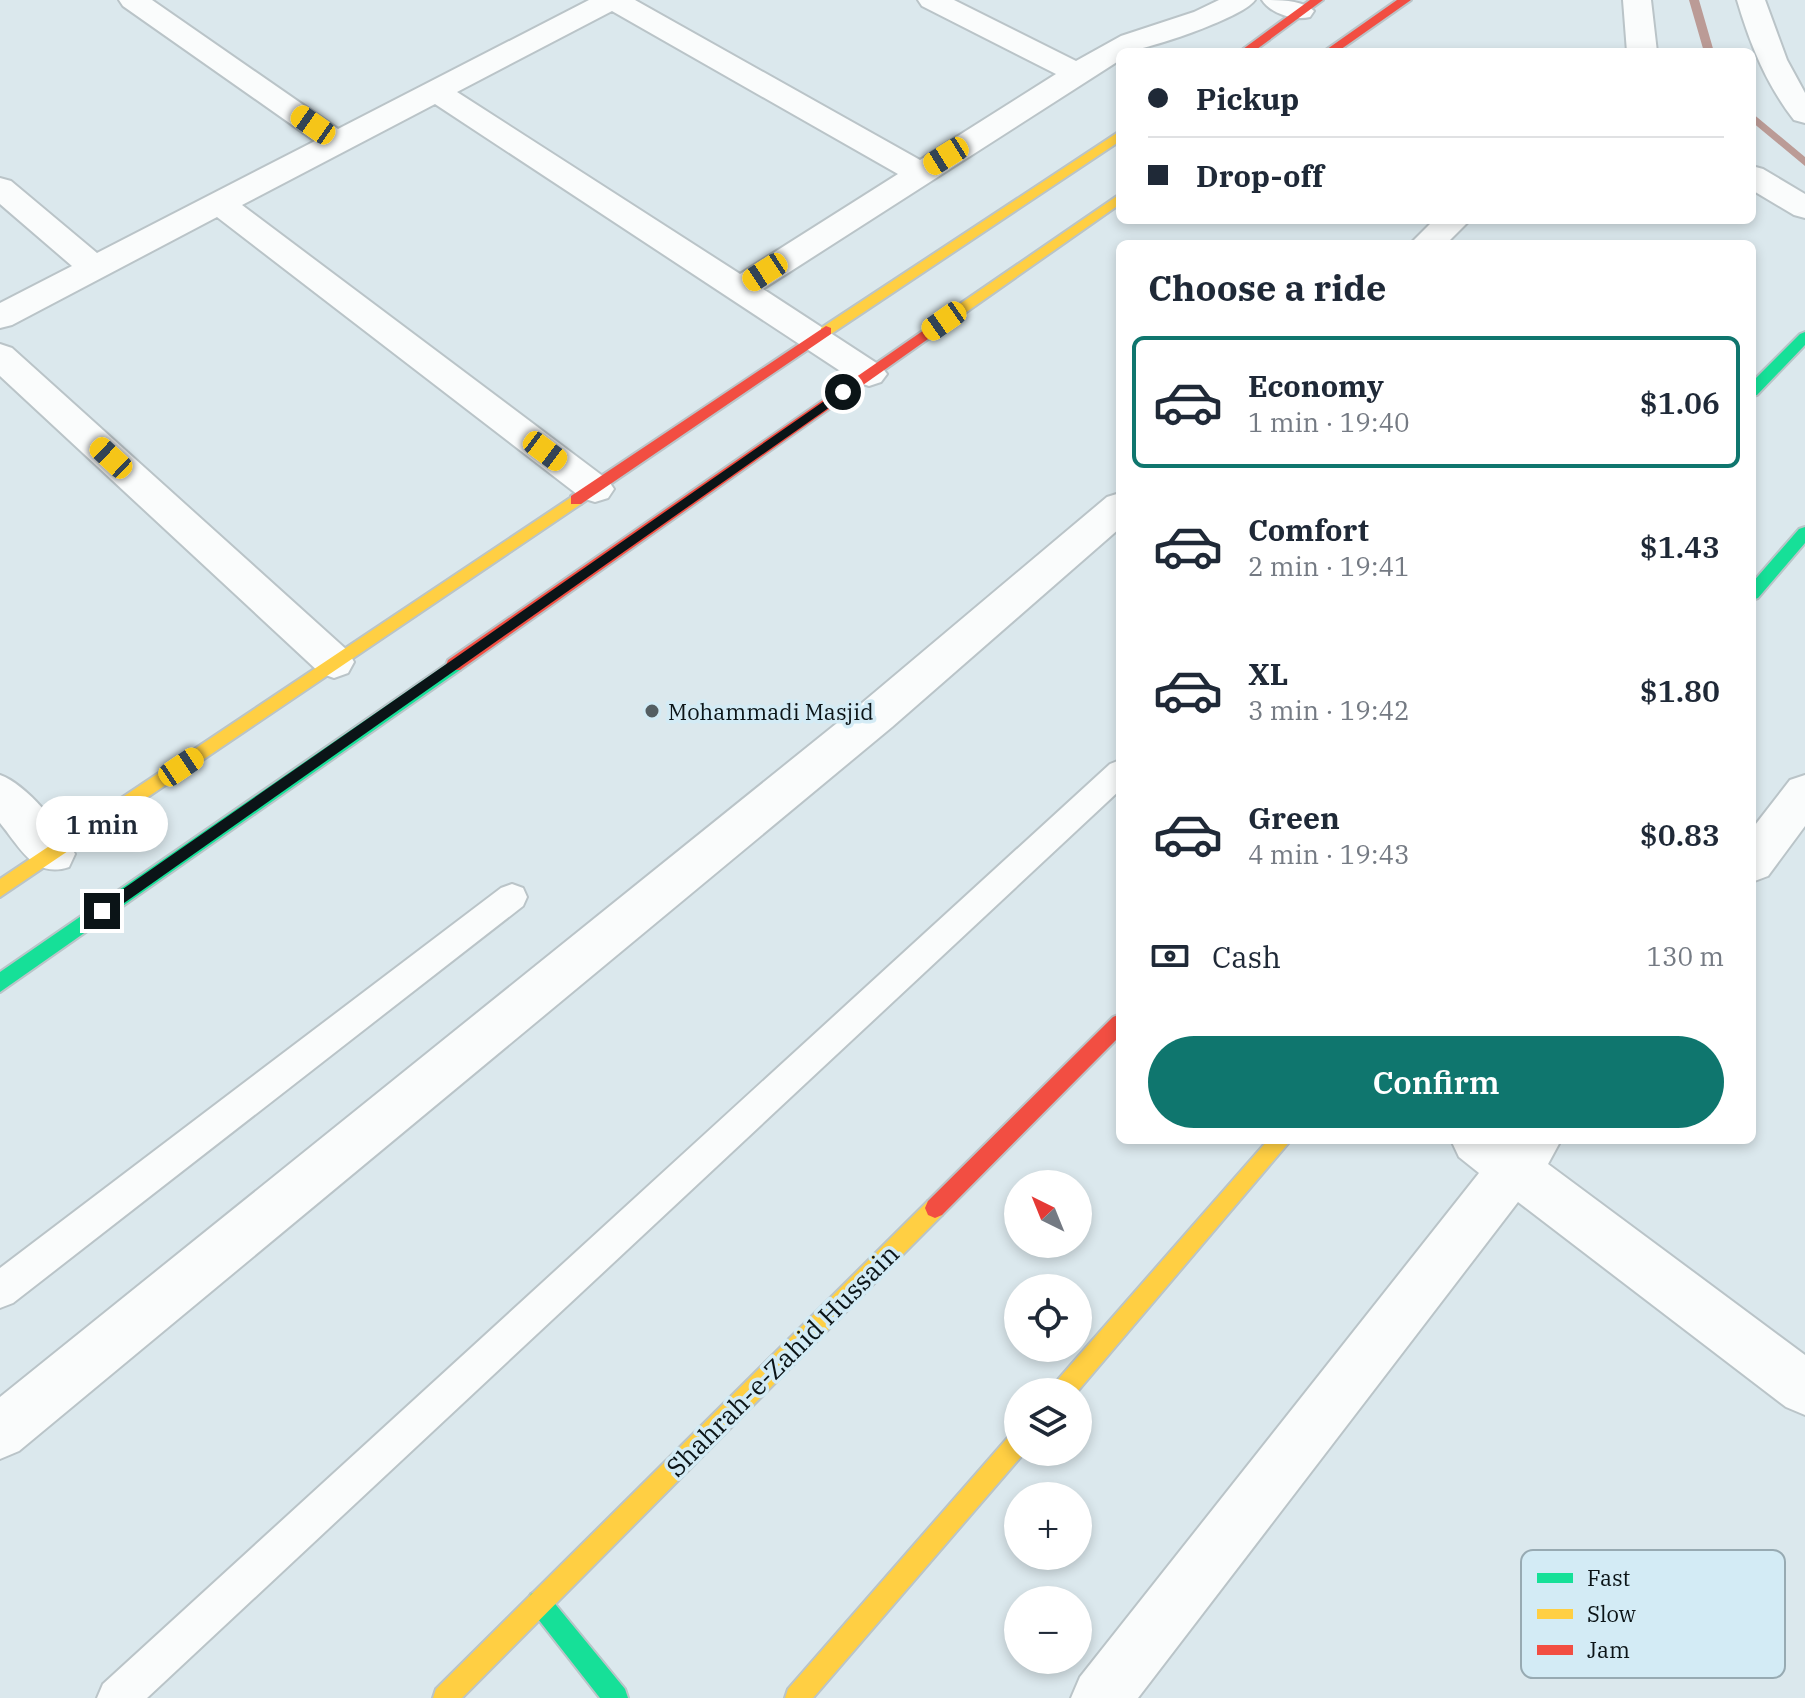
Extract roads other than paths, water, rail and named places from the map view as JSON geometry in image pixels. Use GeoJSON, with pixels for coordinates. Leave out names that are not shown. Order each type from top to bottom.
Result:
{"type":"FeatureCollection","features":[{"type":"Feature","properties":{"kind":"street"},"geometry":{"type":"LineString","coordinates":[[133,0],[337,142]]}},
{"type":"Feature","properties":{"kind":"street"},"geometry":{"type":"LineString","coordinates":[[0,317],[613,0],[920,173]]}},
{"type":"Feature","properties":{"kind":"street"},"geometry":{"type":"LineString","coordinates":[[932,0],[1077,73]]}},
{"type":"Feature","properties":{"kind":"street"},"geometry":{"type":"LineString","coordinates":[[1121,48],[1204,18],[1241,0]]}},
{"type":"Feature","properties":{"kind":"street"},"geometry":{"type":"LineString","coordinates":[[1335,48],[1405,0]]}},
{"type":"Feature","properties":{"kind":"street"},"geometry":{"type":"LineString","coordinates":[[1637,0],[1642,48]]}},
{"type":"Feature","properties":{"kind":"street"},"geometry":{"type":"LineString","coordinates":[[1751,0],[1759,30],[1792,99],[1805,114]]}},
{"type":"Feature","properties":{"kind":"street"},"geometry":{"type":"LineString","coordinates":[[1249,48],[1298,4]]}},
{"type":"Feature","properties":{"kind":"street"},"geometry":{"type":"LineString","coordinates":[[740,289],[1116,51]]}},
{"type":"Feature","properties":{"kind":"street"},"geometry":{"type":"LineString","coordinates":[[436,91],[869,374]]}},
{"type":"Feature","properties":{"kind":"street"},"geometry":{"type":"LineString","coordinates":[[0,889],[595,489],[811,337],[1116,138]]}},
{"type":"Feature","properties":{"kind":"street"},"geometry":{"type":"LineString","coordinates":[[1756,178],[1805,208]]}},
{"type":"Feature","properties":{"kind":"street"},"geometry":{"type":"LineString","coordinates":[[0,188],[95,268]]}},
{"type":"Feature","properties":{"kind":"street"},"geometry":{"type":"LineString","coordinates":[[0,983],[1116,201]]}},
{"type":"Feature","properties":{"kind":"street"},"geometry":{"type":"LineString","coordinates":[[219,203],[595,489]]}},
{"type":"Feature","properties":{"kind":"street"},"geometry":{"type":"LineString","coordinates":[[1431,240],[1449,224]]}},
{"type":"Feature","properties":{"kind":"street"},"geometry":{"type":"LineString","coordinates":[[1756,387],[1805,337]]}},
{"type":"Feature","properties":{"kind":"street"},"geometry":{"type":"LineString","coordinates":[[0,356],[334,662]]}},
{"type":"Feature","properties":{"kind":"street"},"geometry":{"type":"LineString","coordinates":[[0,1432],[877,715],[1116,510]]}},
{"type":"Feature","properties":{"kind":"street"},"geometry":{"type":"LineString","coordinates":[[1756,590],[1803,538]]}},
{"type":"Feature","properties":{"kind":"street"},"geometry":{"type":"LineString","coordinates":[[0,793],[53,854]]}},
{"type":"Feature","properties":{"kind":"street"},"geometry":{"type":"LineString","coordinates":[[1771,843],[1805,793]]}},
{"type":"Feature","properties":{"kind":"street","name":"Shahrah-e-Zahid Hussain"},"geometry":{"type":"LineString","coordinates":[[445,1698],[1116,1027]]}},
{"type":"Feature","properties":{"kind":"street"},"geometry":{"type":"LineString","coordinates":[[1074,1378],[1278,1144]]}},
{"type":"Feature","properties":{"kind":"street"},"geometry":{"type":"LineString","coordinates":[[1101,1698],[1509,1149],[1805,1388]]}},
{"type":"Feature","properties":{"kind":"street"},"geometry":{"type":"LineString","coordinates":[[797,1698],[1004,1459]]}},
{"type":"Feature","properties":{"kind":"street"},"geometry":{"type":"LineString","coordinates":[[539,1602],[616,1698]]}},
{"type":"Feature","properties":{"kind":"lane"},"geometry":{"type":"LineString","coordinates":[[117,1698],[1116,776]]}},
{"type":"Feature","properties":{"kind":"lane"},"geometry":{"type":"LineString","coordinates":[[0,1290],[512,897]]}},
{"type":"Feature","properties":{"kind":"waterway"},"geometry":{"type":"LineString","coordinates":[[1694,0],[1708,48]]}},
{"type":"Feature","properties":{"kind":"waterway"},"geometry":{"type":"LineString","coordinates":[[1756,120],[1805,163]]}},
{"type":"Feature","properties":{"kind":"place","name":"Mohammadi Masjid"},"geometry":{"type":"Point","coordinates":[652,711]}}]}
